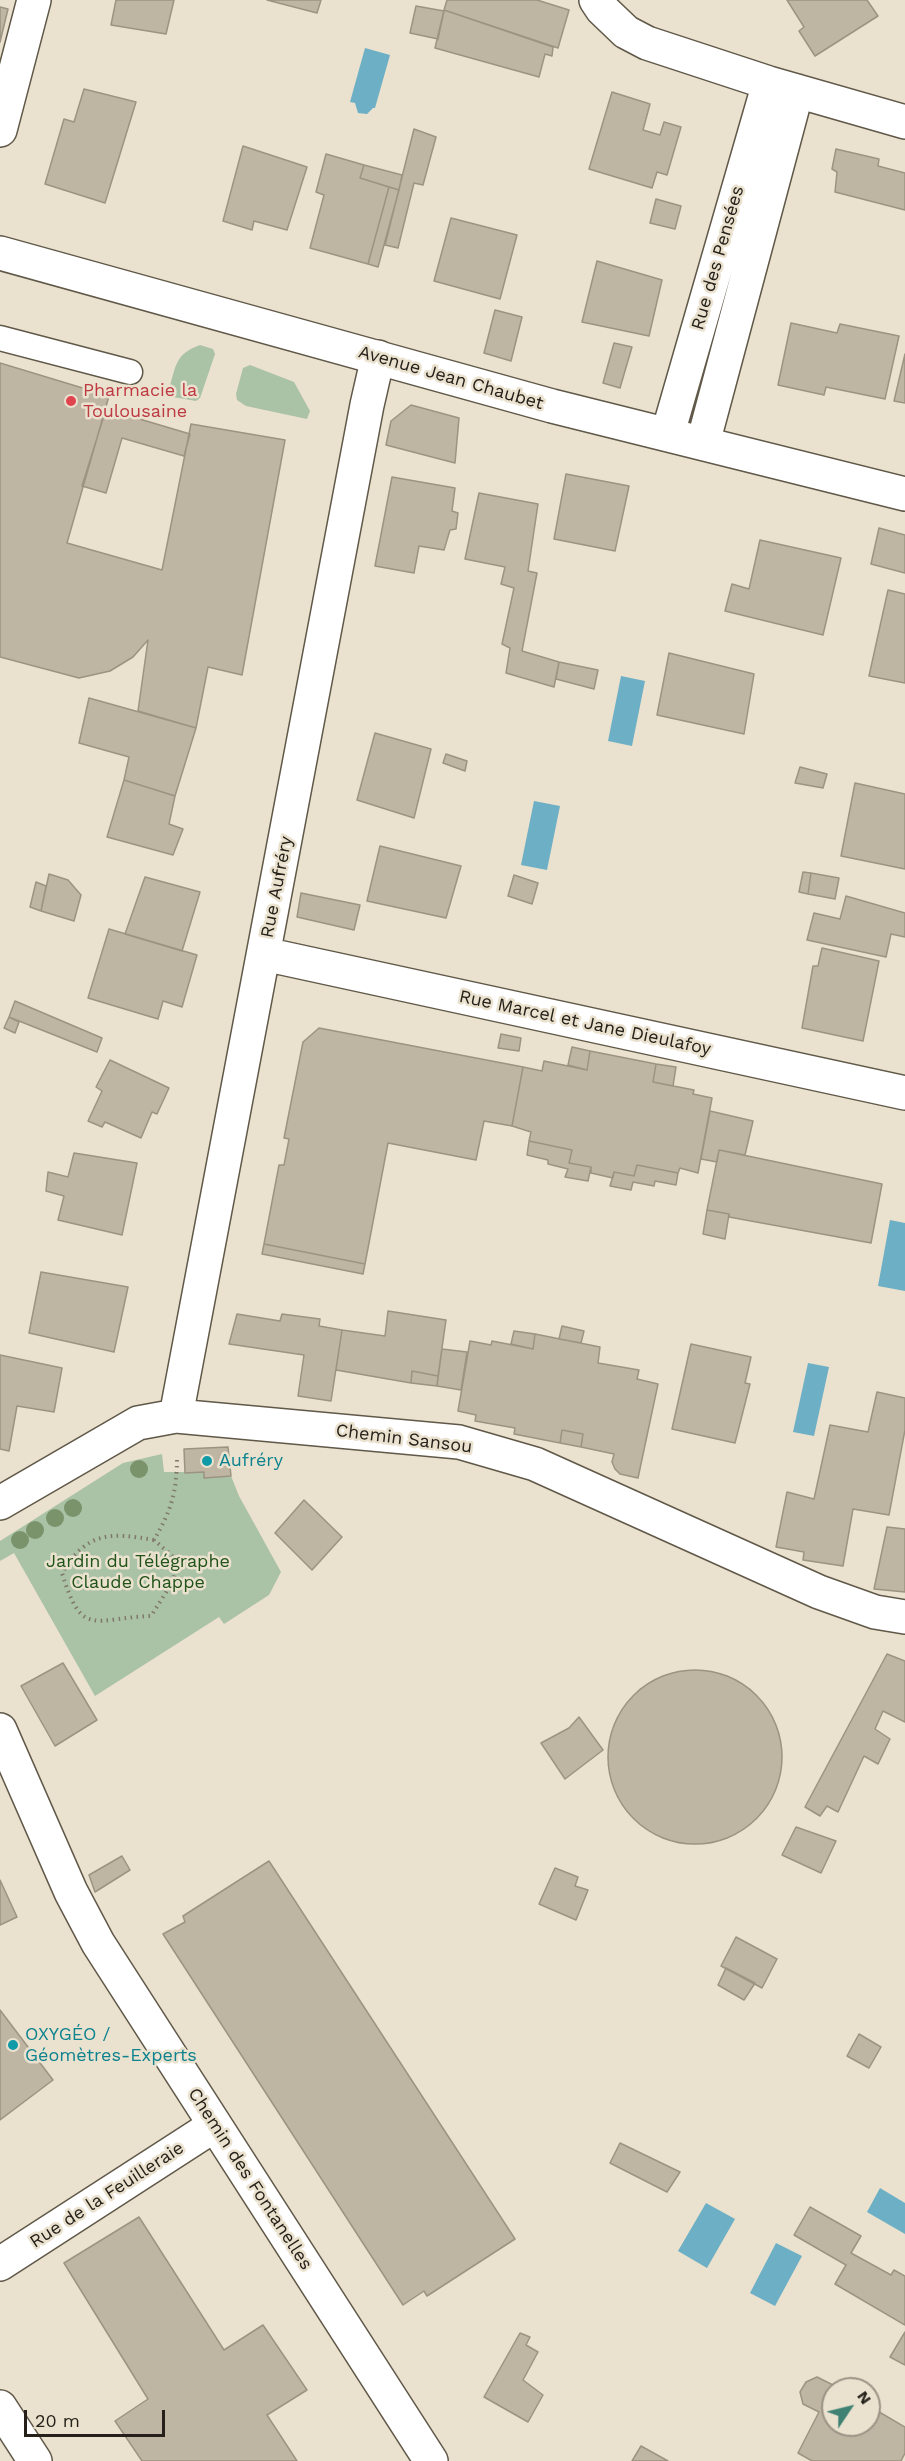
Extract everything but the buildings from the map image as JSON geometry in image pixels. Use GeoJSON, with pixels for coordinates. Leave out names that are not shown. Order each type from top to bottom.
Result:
{"type":"FeatureCollection","features":[{"type":"Feature","properties":{"kind":"street"},"geometry":{"type":"LineString","coordinates":[[0,130],[34,0]]}},
{"type":"Feature","properties":{"kind":"street"},"geometry":{"type":"LineString","coordinates":[[596,0],[626,32],[647,44],[783,87],[905,122]]}},
{"type":"Feature","properties":{"kind":"street","name":"Rue des Pensées"},"geometry":{"type":"LineString","coordinates":[[668,433],[783,87]]}},
{"type":"Feature","properties":{"kind":"street","name":"Rue des Pensées"},"geometry":{"type":"LineString","coordinates":[[703,443],[783,87]]}},
{"type":"Feature","properties":{"kind":"street","name":"Avenue Jean Chaubet"},"geometry":{"type":"LineString","coordinates":[[0,254],[552,406],[668,433],[905,494]]}},
{"type":"Feature","properties":{"kind":"street","name":"Rue Aufréry"},"geometry":{"type":"LineString","coordinates":[[176,1416],[364,417],[378,357]]}},
{"type":"Feature","properties":{"kind":"street","name":"Rue Marcel et Jane Dieulafoy"},"geometry":{"type":"LineString","coordinates":[[264,954],[905,1093]]}},
{"type":"Feature","properties":{"kind":"street","name":"Chemin Sansou"},"geometry":{"type":"LineString","coordinates":[[0,1503],[138,1423],[176,1416],[459,1442],[535,1464],[819,1592],[874,1612],[905,1617]]}},
{"type":"Feature","properties":{"kind":"street","name":"Chemin des Fontanelles"},"geometry":{"type":"LineString","coordinates":[[0,1730],[71,1892],[98,1943],[431,2461]]}},
{"type":"Feature","properties":{"kind":"street","name":"Rue de la Feuilleraie"},"geometry":{"type":"LineString","coordinates":[[0,2265],[215,2125]]}},
{"type":"Feature","properties":{"kind":"street"},"geometry":{"type":"LineString","coordinates":[[0,2407],[35,2461]]}},
{"type":"Feature","properties":{"kind":"lane"},"geometry":{"type":"LineString","coordinates":[[0,338],[130,372]]}},
{"type":"Feature","properties":{"kind":"path"},"geometry":{"type":"LineString","coordinates":[[154,1540],[168,1517],[175,1498],[176,1416]]}},
{"type":"Feature","properties":{"kind":"path"},"geometry":{"type":"LineString","coordinates":[[123,1534],[154,1540],[178,1562],[172,1583],[151,1616],[123,1617],[108,1622],[90,1621],[81,1615],[71,1603],[62,1573],[74,1554],[96,1538],[123,1534]]}},
{"type":"Feature","properties":{"kind":"green space"},"geometry":{"type":"Polygon","coordinates":[[[200,345],[213,349],[215,354],[200,398],[196,401],[173,397],[169,394],[169,389],[175,367],[186,352],[200,345]]]}},
{"type":"Feature","properties":{"kind":"green space"},"geometry":{"type":"Polygon","coordinates":[[[250,365],[294,382],[310,411],[307,419],[246,406],[237,400],[236,394],[243,368],[250,365]]]}},
{"type":"Feature","properties":{"kind":"green space","name":"Jardin du Télégraphe Claude Chappe"},"geometry":{"type":"Polygon","coordinates":[[[162,1454],[164,1472],[204,1472],[231,1476],[239,1496],[281,1572],[269,1595],[224,1624],[219,1617],[95,1696],[14,1553],[0,1561],[0,1541],[123,1463],[162,1454]]]}},
{"type":"Feature","properties":{"kind":"water"},"geometry":{"type":"Polygon","coordinates":[[[365,48],[390,55],[375,108],[367,114],[358,113],[355,103],[350,102],[365,48]]]}},
{"type":"Feature","properties":{"kind":"water"},"geometry":{"type":"Polygon","coordinates":[[[621,676],[645,681],[632,746],[608,741],[621,676]]]}},
{"type":"Feature","properties":{"kind":"water"},"geometry":{"type":"Polygon","coordinates":[[[534,801],[560,806],[547,870],[521,865],[534,801]]]}},
{"type":"Feature","properties":{"kind":"water"},"geometry":{"type":"Polygon","coordinates":[[[890,1220],[905,1223],[905,1291],[878,1286],[890,1220]]]}},
{"type":"Feature","properties":{"kind":"water"},"geometry":{"type":"Polygon","coordinates":[[[808,1363],[829,1367],[814,1436],[793,1432],[808,1363]]]}},
{"type":"Feature","properties":{"kind":"water"},"geometry":{"type":"Polygon","coordinates":[[[880,2188],[905,2203],[905,2234],[867,2212],[880,2188]]]}},
{"type":"Feature","properties":{"kind":"water"},"geometry":{"type":"Polygon","coordinates":[[[706,2203],[735,2219],[707,2268],[678,2251],[706,2203]]]}},
{"type":"Feature","properties":{"kind":"water"},"geometry":{"type":"Polygon","coordinates":[[[776,2243],[802,2256],[775,2306],[750,2293],[776,2243]]]}},
{"type":"Feature","properties":{"kind":"place","name":"Pharmacie la Toulousaine"},"geometry":{"type":"Point","coordinates":[71,401]}},
{"type":"Feature","properties":{"kind":"place","name":"Aufréry"},"geometry":{"type":"Point","coordinates":[207,1461]}},
{"type":"Feature","properties":{"kind":"place","name":"OXYGÉO / Géomètres-Experts"},"geometry":{"type":"Point","coordinates":[13,2045]}}]}
